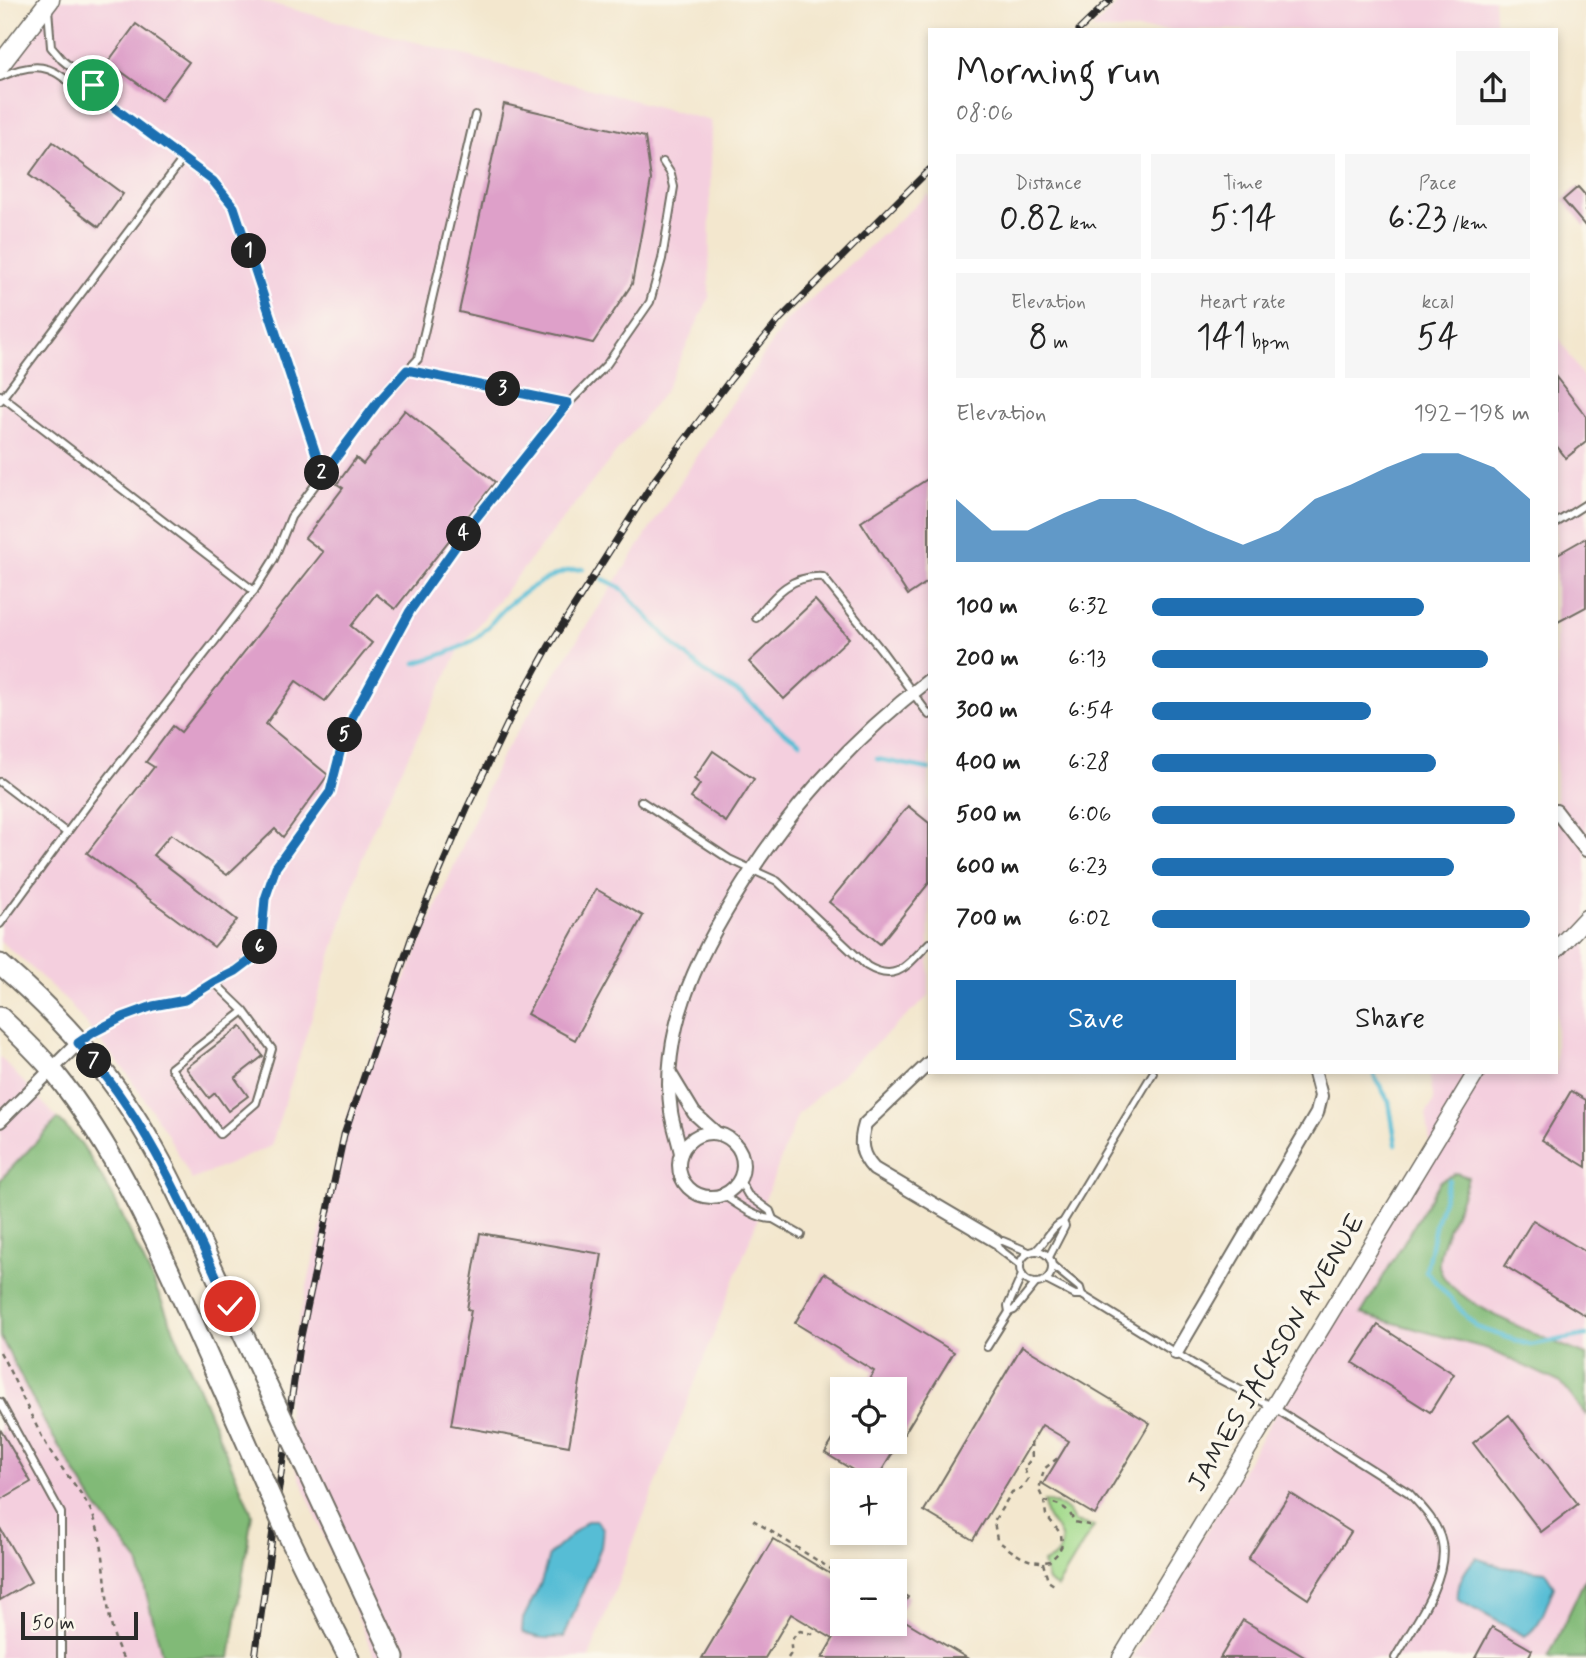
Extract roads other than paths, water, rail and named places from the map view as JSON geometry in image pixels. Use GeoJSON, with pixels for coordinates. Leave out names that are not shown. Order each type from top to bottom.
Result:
{"type":"FeatureCollection","features":[{"type":"Feature","properties":{"kind":"main road"},"geometry":{"type":"LineString","coordinates":[[0,65],[49,1]]}},
{"type":"Feature","properties":{"kind":"main road"},"geometry":{"type":"LineString","coordinates":[[0,964],[44,1005],[100,1068],[150,1143],[175,1189],[394,1658]]}},
{"type":"Feature","properties":{"kind":"main road"},"geometry":{"type":"LineString","coordinates":[[0,1017],[52,1070],[122,1173],[158,1245],[284,1527],[349,1658]]}},
{"type":"Feature","properties":{"kind":"street"},"geometry":{"type":"LineString","coordinates":[[681,1153],[671,1111],[671,1074],[676,1026],[686,995],[711,939],[751,869],[792,813],[868,730],[928,681]]}},
{"type":"Feature","properties":{"kind":"street"},"geometry":{"type":"LineString","coordinates":[[1558,814],[1586,850]]}},
{"type":"Feature","properties":{"kind":"street"},"geometry":{"type":"LineString","coordinates":[[1558,948],[1586,918]]}},
{"type":"Feature","properties":{"kind":"street"},"geometry":{"type":"LineString","coordinates":[[0,1121],[78,1043]]}},
{"type":"Feature","properties":{"kind":"street"},"geometry":{"type":"LineString","coordinates":[[928,1063],[865,1124],[861,1137],[862,1150],[874,1169],[996,1241]]}},
{"type":"Feature","properties":{"kind":"street"},"geometry":{"type":"LineString","coordinates":[[671,1074],[694,1113],[741,1150],[744,1160],[740,1181],[733,1190],[713,1198],[692,1192],[680,1174],[679,1163],[681,1153],[695,1137],[715,1132]]}},
{"type":"Feature","properties":{"kind":"street"},"geometry":{"type":"LineString","coordinates":[[1176,1353],[1317,1113],[1321,1096],[1314,1074]]}},
{"type":"Feature","properties":{"kind":"street","name":"JAMES JACKSON AVENUE"},"geometry":{"type":"LineString","coordinates":[[1121,1658],[1475,1074]]}},
{"type":"Feature","properties":{"kind":"lane"},"geometry":{"type":"LineString","coordinates":[[49,1],[51,47],[62,60],[93,85],[104,100],[213,181],[234,207],[323,475]]}},
{"type":"Feature","properties":{"kind":"lane"},"geometry":{"type":"LineString","coordinates":[[0,77],[37,66],[52,69],[88,95],[104,100]]}},
{"type":"Feature","properties":{"kind":"lane"},"geometry":{"type":"LineString","coordinates":[[0,924],[91,800],[254,591],[274,559],[292,517],[323,475],[377,403],[418,359],[475,115]]}},
{"type":"Feature","properties":{"kind":"lane"},"geometry":{"type":"LineString","coordinates":[[183,160],[1,398],[254,591]]}},
{"type":"Feature","properties":{"kind":"lane"},"geometry":{"type":"LineString","coordinates":[[78,1043],[123,1017],[153,1006],[185,1000],[236,971],[256,956],[261,944],[265,899],[276,867],[330,792],[343,741],[353,716],[410,611],[473,522],[568,403],[607,364],[645,310],[654,292],[674,187],[671,174],[663,162]]}},
{"type":"Feature","properties":{"kind":"lane"},"geometry":{"type":"LineString","coordinates":[[407,370],[568,403]]}},
{"type":"Feature","properties":{"kind":"lane"},"geometry":{"type":"LineString","coordinates":[[1558,522],[1586,504]]}},
{"type":"Feature","properties":{"kind":"lane"},"geometry":{"type":"LineString","coordinates":[[756,618],[779,590],[799,579],[823,577],[928,714]]}},
{"type":"Feature","properties":{"kind":"lane"},"geometry":{"type":"LineString","coordinates":[[0,782],[67,833]]}},
{"type":"Feature","properties":{"kind":"lane"},"geometry":{"type":"LineString","coordinates":[[641,801],[729,859],[777,881],[867,966],[879,974],[892,974],[904,968],[928,944]]}},
{"type":"Feature","properties":{"kind":"lane"},"geometry":{"type":"LineString","coordinates":[[214,982],[244,1012],[272,1049],[256,1103],[220,1134],[171,1068],[244,1012]]}},
{"type":"Feature","properties":{"kind":"lane"},"geometry":{"type":"LineString","coordinates":[[1020,1265],[1042,1245],[1058,1224],[1063,1222],[1152,1074]]}},
{"type":"Feature","properties":{"kind":"lane"},"geometry":{"type":"LineString","coordinates":[[740,1181],[748,1195],[770,1211],[773,1219]]}},
{"type":"Feature","properties":{"kind":"lane"},"geometry":{"type":"LineString","coordinates":[[723,1195],[801,1236]]}},
{"type":"Feature","properties":{"kind":"lane"},"geometry":{"type":"LineString","coordinates":[[1049,1256],[1065,1227],[1063,1222]]}},
{"type":"Feature","properties":{"kind":"lane"},"geometry":{"type":"LineString","coordinates":[[1009,1312],[1008,1306],[1022,1275],[1020,1265],[998,1248],[996,1241],[1049,1256],[1052,1266],[1050,1276],[1046,1280],[1031,1282],[1022,1275]]}},
{"type":"Feature","properties":{"kind":"lane"},"geometry":{"type":"LineString","coordinates":[[1052,1266],[1080,1288],[1082,1295]]}},
{"type":"Feature","properties":{"kind":"lane"},"geometry":{"type":"LineString","coordinates":[[1046,1280],[1075,1295],[1082,1295],[1211,1375],[1273,1407],[1409,1493],[1428,1513],[1442,1544],[1441,1563],[1435,1587],[1395,1658]]}},
{"type":"Feature","properties":{"kind":"lane"},"geometry":{"type":"LineString","coordinates":[[987,1346],[1009,1312],[1014,1310],[1036,1283]]}},
{"type":"Feature","properties":{"kind":"lane"},"geometry":{"type":"LineString","coordinates":[[0,1402],[61,1513],[61,1658]]}},
{"type":"Feature","properties":{"kind":"water"},"geometry":{"type":"Polygon","coordinates":[[[587,1521],[596,1521],[603,1528],[601,1547],[564,1637],[543,1638],[522,1632],[523,1619],[541,1583],[549,1555],[587,1521]]]}},
{"type":"Feature","properties":{"kind":"water"},"geometry":{"type":"Polygon","coordinates":[[[1476,1558],[1502,1567],[1545,1572],[1554,1586],[1540,1620],[1531,1632],[1525,1636],[1458,1600],[1462,1578],[1476,1558]]]}},
{"type":"Feature","properties":{"kind":"waterway"},"geometry":{"type":"LineString","coordinates":[[416,663],[455,650],[476,638],[506,607],[542,581],[563,572],[583,569]]}},
{"type":"Feature","properties":{"kind":"waterway"},"geometry":{"type":"LineString","coordinates":[[603,579],[620,587],[675,646],[706,673],[744,696],[777,727],[800,743]]}},
{"type":"Feature","properties":{"kind":"waterway"},"geometry":{"type":"LineString","coordinates":[[877,759],[928,769]]}},
{"type":"Feature","properties":{"kind":"waterway"},"geometry":{"type":"LineString","coordinates":[[1374,1074],[1389,1102],[1396,1144]]}},
{"type":"Feature","properties":{"kind":"waterway"},"geometry":{"type":"LineString","coordinates":[[1449,1180],[1435,1226],[1426,1271],[1476,1327],[1530,1345],[1586,1335]]}},
{"type":"Feature","properties":{"kind":"railway"},"geometry":{"type":"LineString","coordinates":[[1081,28],[1110,0]]}},
{"type":"Feature","properties":{"kind":"railway"},"geometry":{"type":"LineString","coordinates":[[255,1658],[299,1346],[344,1135],[412,936],[467,808],[515,708],[549,646],[656,478],[780,319],[928,171]]}}]}
